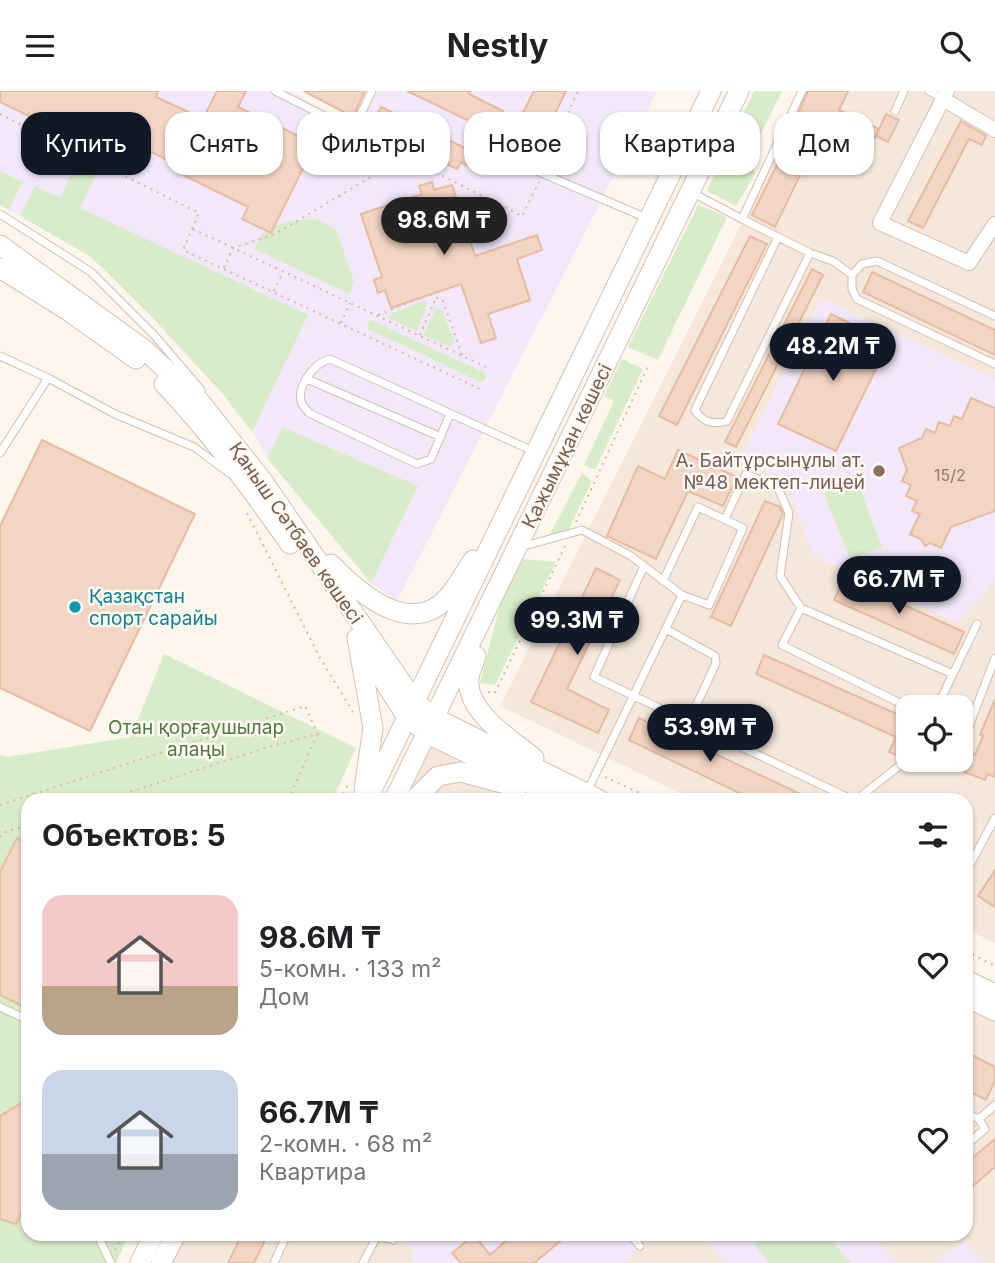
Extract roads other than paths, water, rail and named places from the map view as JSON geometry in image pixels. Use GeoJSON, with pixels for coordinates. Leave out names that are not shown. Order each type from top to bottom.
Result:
{"type":"FeatureCollection","features":[{"type":"Feature","properties":{"kind":"main road","name":"Қажымұқан көшесі"},"geometry":{"type":"LineString","coordinates":[[368,793],[411,710],[711,91]]}},
{"type":"Feature","properties":{"kind":"main road","name":"Қажымұқан көшесі"},"geometry":{"type":"LineString","coordinates":[[398,793],[739,91]]}},
{"type":"Feature","properties":{"kind":"main road","name":"Қаныш Сәтбаев көшесі"},"geometry":{"type":"LineString","coordinates":[[3,246],[145,350],[197,398],[357,638],[411,710],[431,726],[561,793]]}},
{"type":"Feature","properties":{"kind":"main road","name":"Қаныш Сәтбаев көшесі"},"geometry":{"type":"LineString","coordinates":[[0,268],[67,310],[134,358],[190,411],[291,522],[411,710]]}},
{"type":"Feature","properties":{"kind":"main road"},"geometry":{"type":"LineString","coordinates":[[291,522],[353,586],[391,611],[424,613],[447,598],[516,495]]}},
{"type":"Feature","properties":{"kind":"main road"},"geometry":{"type":"LineString","coordinates":[[496,591],[469,678],[470,691],[484,718],[561,793]]}},
{"type":"Feature","properties":{"kind":"main road"},"geometry":{"type":"LineString","coordinates":[[357,638],[373,728],[365,793]]}},
{"type":"Feature","properties":{"kind":"main road"},"geometry":{"type":"LineString","coordinates":[[421,793],[438,776],[461,772],[561,793]]}},
{"type":"Feature","properties":{"kind":"main road"},"geometry":{"type":"LineString","coordinates":[[973,983],[995,994]]}},
{"type":"Feature","properties":{"kind":"main road"},"geometry":{"type":"LineString","coordinates":[[973,1000],[995,1011]]}},
{"type":"Feature","properties":{"kind":"main road"},"geometry":{"type":"LineString","coordinates":[[140,1263],[151,1241]]}},
{"type":"Feature","properties":{"kind":"street"},"geometry":{"type":"LineString","coordinates":[[993,232],[969,263],[880,223],[945,95],[995,129]]}},
{"type":"Feature","properties":{"kind":"lane"},"geometry":{"type":"LineString","coordinates":[[275,91],[344,126],[352,127],[372,91]]}},
{"type":"Feature","properties":{"kind":"lane"},"geometry":{"type":"LineString","coordinates":[[742,219],[802,91]]}},
{"type":"Feature","properties":{"kind":"lane"},"geometry":{"type":"LineString","coordinates":[[895,111],[904,91]]}},
{"type":"Feature","properties":{"kind":"lane"},"geometry":{"type":"LineString","coordinates":[[929,91],[945,95]]}},
{"type":"Feature","properties":{"kind":"lane"},"geometry":{"type":"LineString","coordinates":[[544,175],[649,219]]}},
{"type":"Feature","properties":{"kind":"lane"},"geometry":{"type":"LineString","coordinates":[[690,192],[810,253],[832,261],[852,275]]}},
{"type":"Feature","properties":{"kind":"lane"},"geometry":{"type":"LineString","coordinates":[[0,214],[91,272],[155,336],[231,428],[257,485]]}},
{"type":"Feature","properties":{"kind":"lane"},"geometry":{"type":"LineString","coordinates":[[778,237],[695,410],[699,417],[706,421],[727,421],[810,253]]}},
{"type":"Feature","properties":{"kind":"lane"},"geometry":{"type":"LineString","coordinates":[[995,316],[877,261],[862,264],[852,275],[852,289],[857,299],[995,364]]}},
{"type":"Feature","properties":{"kind":"lane"},"geometry":{"type":"LineString","coordinates":[[0,356],[115,414],[194,447],[257,485]]}},
{"type":"Feature","properties":{"kind":"lane"},"geometry":{"type":"LineString","coordinates":[[450,414],[431,459],[417,464],[309,413],[302,404],[301,392],[307,379],[321,362],[330,359],[537,452]]}},
{"type":"Feature","properties":{"kind":"lane"},"geometry":{"type":"LineString","coordinates":[[0,453],[48,378]]}},
{"type":"Feature","properties":{"kind":"lane"},"geometry":{"type":"LineString","coordinates":[[307,379],[440,437]]}},
{"type":"Feature","properties":{"kind":"lane"},"geometry":{"type":"LineString","coordinates":[[725,519],[746,474],[778,488],[789,513],[780,576],[801,608],[953,674]]}},
{"type":"Feature","properties":{"kind":"lane"},"geometry":{"type":"LineString","coordinates":[[518,548],[582,530],[631,556],[663,581],[682,595],[709,605],[743,528],[698,507],[663,581]]}},
{"type":"Feature","properties":{"kind":"lane"},"geometry":{"type":"LineString","coordinates":[[644,566],[594,677],[839,793]]}},
{"type":"Feature","properties":{"kind":"lane"},"geometry":{"type":"LineString","coordinates":[[593,793],[596,773],[682,595]]}},
{"type":"Feature","properties":{"kind":"lane"},"geometry":{"type":"LineString","coordinates":[[801,608],[782,645],[896,701]]}},
{"type":"Feature","properties":{"kind":"lane"},"geometry":{"type":"LineString","coordinates":[[943,695],[977,624]]}},
{"type":"Feature","properties":{"kind":"lane"},"geometry":{"type":"LineString","coordinates":[[666,629],[715,656],[716,663],[689,721]]}},
{"type":"Feature","properties":{"kind":"lane"},"geometry":{"type":"LineString","coordinates":[[973,716],[995,658]]}},
{"type":"Feature","properties":{"kind":"lane"},"geometry":{"type":"LineString","coordinates":[[863,793],[896,768]]}},
{"type":"Feature","properties":{"kind":"lane"},"geometry":{"type":"LineString","coordinates":[[973,859],[995,817]]}},
{"type":"Feature","properties":{"kind":"lane"},"geometry":{"type":"LineString","coordinates":[[0,1007],[21,1017]]}},
{"type":"Feature","properties":{"kind":"lane"},"geometry":{"type":"LineString","coordinates":[[979,1119],[994,1108]]}},
{"type":"Feature","properties":{"kind":"lane"},"geometry":{"type":"LineString","coordinates":[[973,1116],[979,1119],[985,1129],[973,1139]]}},
{"type":"Feature","properties":{"kind":"lane"},"geometry":{"type":"LineString","coordinates":[[100,1241],[111,1263]]}},
{"type":"Feature","properties":{"kind":"lane"},"geometry":{"type":"LineString","coordinates":[[274,1263],[284,1241]]}},
{"type":"Feature","properties":{"kind":"lane"},"geometry":{"type":"LineString","coordinates":[[363,1263],[372,1241]]}},
{"type":"Feature","properties":{"kind":"lane"},"geometry":{"type":"LineString","coordinates":[[635,1241],[640,1246]]}},
{"type":"Feature","properties":{"kind":"place","name":"А. Байтұрсынұлы ат. №48 мектеп-лицей"},"geometry":{"type":"Point","coordinates":[879,471]}},
{"type":"Feature","properties":{"kind":"place","name":"Қазақстан спорт сарайы"},"geometry":{"type":"Point","coordinates":[75,607]}},
{"type":"Feature","properties":{"kind":"park label","name":"Отан қорғаушылар алаңы"},"geometry":{"type":"Point","coordinates":[196,738]}}]}
